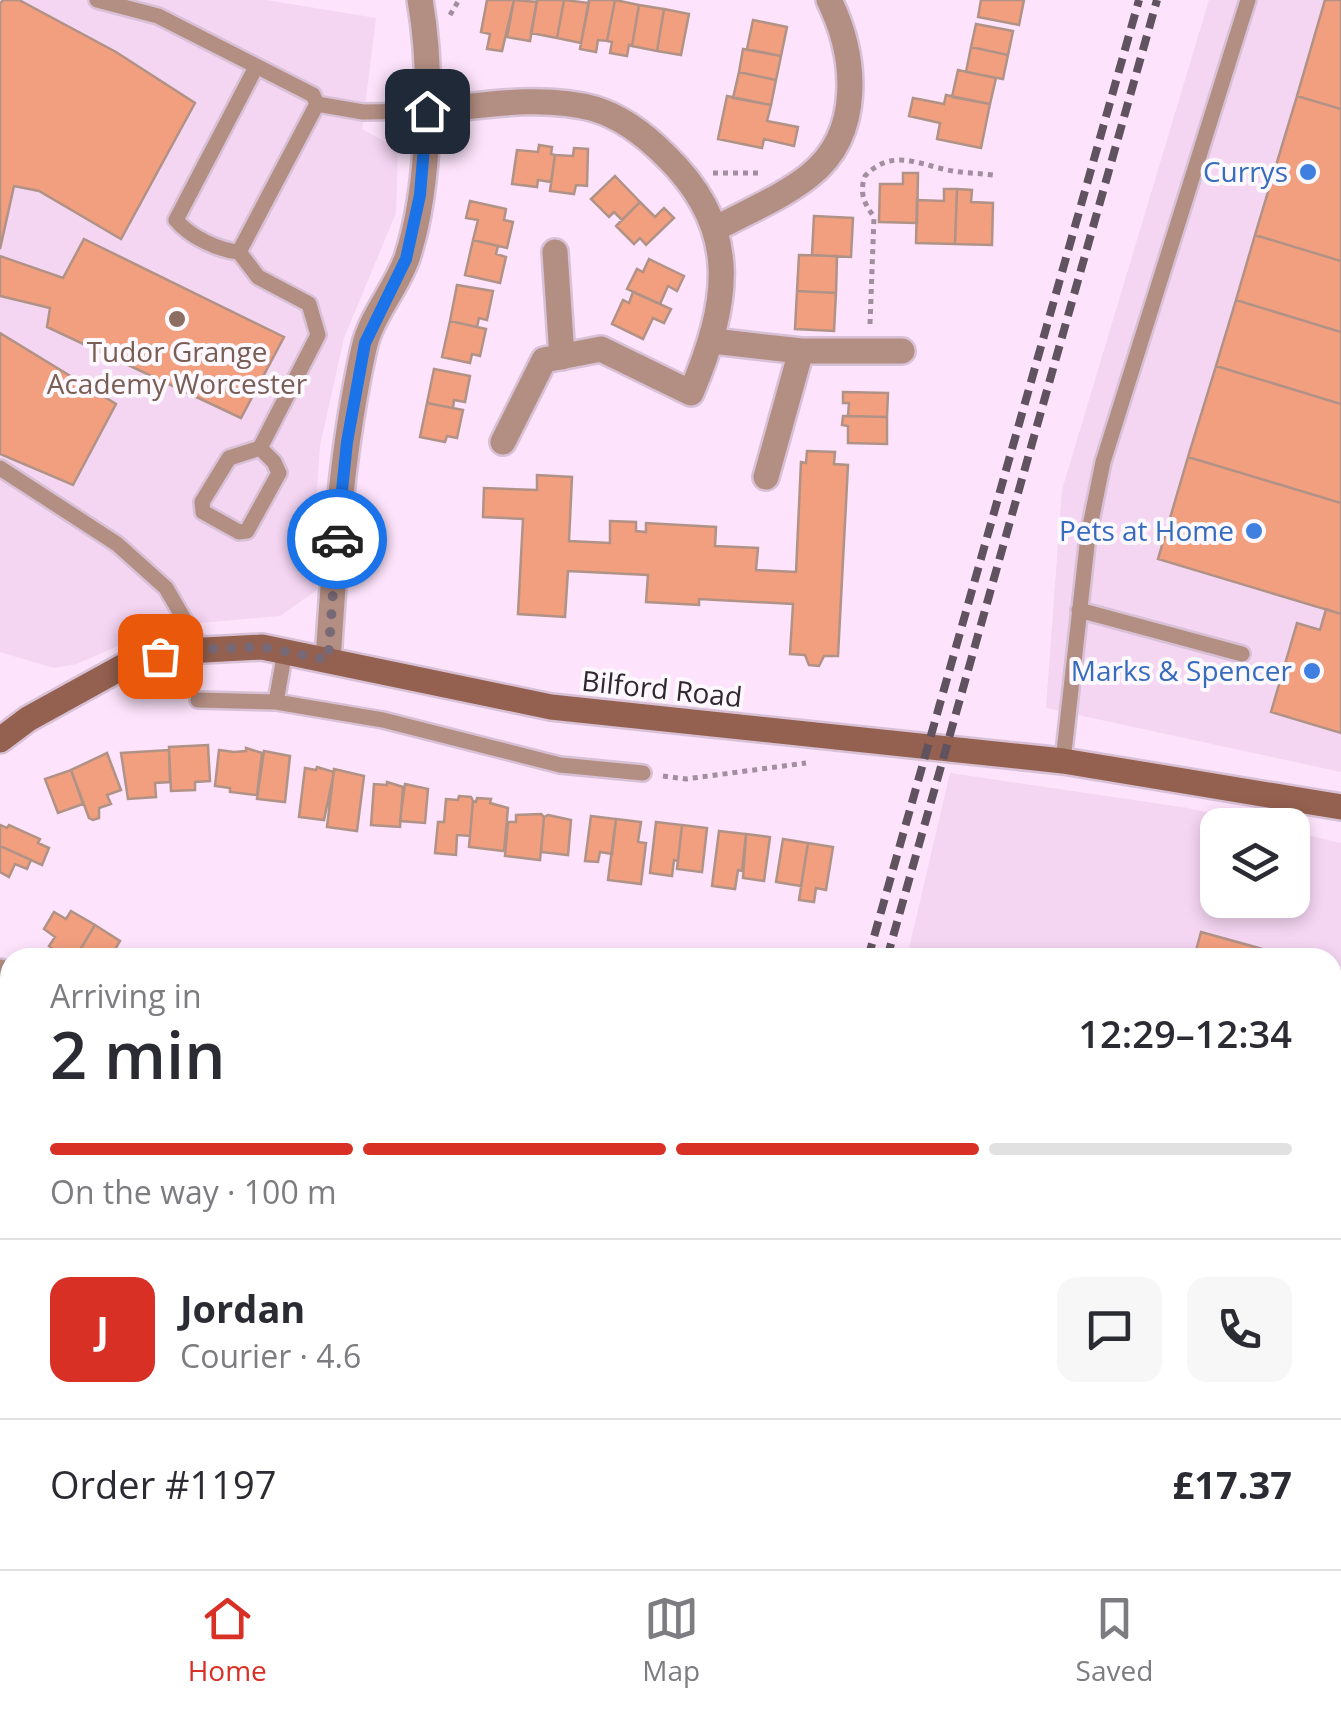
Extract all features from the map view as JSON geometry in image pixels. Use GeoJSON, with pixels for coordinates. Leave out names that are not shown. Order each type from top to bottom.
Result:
{"type":"FeatureCollection","features":[{"type":"Feature","properties":{"kind":"street"},"geometry":{"type":"LineString","coordinates":[[328,660],[347,442],[365,343],[406,259],[420,195],[427,111],[420,0]]}},
{"type":"Feature","properties":{"kind":"street"},"geometry":{"type":"LineString","coordinates":[[715,229],[797,185],[830,152],[852,86],[843,28],[829,0]]}},
{"type":"Feature","properties":{"kind":"street"},"geometry":{"type":"LineString","coordinates":[[427,111],[505,104],[569,105],[620,120],[681,172],[698,192],[715,229],[722,279],[713,342],[691,393],[601,349],[544,360],[503,442]]}},
{"type":"Feature","properties":{"kind":"street"},"geometry":{"type":"LineString","coordinates":[[555,252],[562,357]]}},
{"type":"Feature","properties":{"kind":"street"},"geometry":{"type":"LineString","coordinates":[[713,342],[801,351],[902,351]]}},
{"type":"Feature","properties":{"kind":"street"},"geometry":{"type":"LineString","coordinates":[[766,477],[801,351]]}},
{"type":"Feature","properties":{"kind":"street","name":"Bilford Road"},"geometry":{"type":"LineString","coordinates":[[0,740],[28,719],[135,660],[202,650],[262,647],[551,707],[1064,761],[1341,807]]}},
{"type":"Feature","properties":{"kind":"lane"},"geometry":{"type":"LineString","coordinates":[[98,0],[158,16],[313,95],[317,104]]}},
{"type":"Feature","properties":{"kind":"lane"},"geometry":{"type":"LineString","coordinates":[[1064,761],[1079,610],[1103,462],[1248,0]]}},
{"type":"Feature","properties":{"kind":"lane"},"geometry":{"type":"LineString","coordinates":[[240,252],[226,251],[192,234],[176,220],[256,67]]}},
{"type":"Feature","properties":{"kind":"lane"},"geometry":{"type":"LineString","coordinates":[[317,104],[363,112],[427,111]]}},
{"type":"Feature","properties":{"kind":"lane"},"geometry":{"type":"LineString","coordinates":[[240,252],[317,104]]}},
{"type":"Feature","properties":{"kind":"lane"},"geometry":{"type":"LineString","coordinates":[[240,252],[258,277],[310,304],[318,334],[260,448],[229,458],[202,502],[203,512],[239,532],[247,531],[279,473],[260,448]]}},
{"type":"Feature","properties":{"kind":"lane"},"geometry":{"type":"LineString","coordinates":[[0,468],[117,544],[166,588],[202,650]]}},
{"type":"Feature","properties":{"kind":"lane"},"geometry":{"type":"LineString","coordinates":[[1079,610],[1242,654]]}},
{"type":"Feature","properties":{"kind":"lane"},"geometry":{"type":"LineString","coordinates":[[276,702],[285,652]]}},
{"type":"Feature","properties":{"kind":"lane"},"geometry":{"type":"LineString","coordinates":[[198,700],[276,702],[383,720],[560,765],[643,773]]}},
{"type":"Feature","properties":{"kind":"path"},"geometry":{"type":"LineString","coordinates":[[868,351],[874,217],[864,202],[864,178],[884,163],[900,160],[922,160],[939,168],[993,175]]}},
{"type":"Feature","properties":{"kind":"path"},"geometry":{"type":"LineString","coordinates":[[681,172],[765,172]]}},
{"type":"Feature","properties":{"kind":"path"},"geometry":{"type":"LineString","coordinates":[[643,773],[686,778],[821,761]]}},
{"type":"Feature","properties":{"kind":"shaded area","name":"Tudor Grange Academy Worcester"},"geometry":{"type":"Polygon","coordinates":[[[0,0],[266,0],[376,18],[362,129],[398,149],[396,213],[344,338],[320,446],[314,532],[317,590],[280,616],[165,626],[76,664],[54,668],[0,652],[0,0]]]}},
{"type":"Feature","properties":{"kind":"shaded area"},"geometry":{"type":"Polygon","coordinates":[[[1209,0],[1341,0],[1341,772],[1046,708],[1062,490],[1209,0]]]}},
{"type":"Feature","properties":{"kind":"shaded area"},"geometry":{"type":"Polygon","coordinates":[[[950,773],[1200,811],[1200,918],[1310,918],[1310,836],[1341,843],[1341,948],[909,948],[950,773]]]}},
{"type":"Feature","properties":{"kind":"building"},"geometry":{"type":"Polygon","coordinates":[[[3,0],[19,0],[116,52],[195,103],[121,239],[39,191],[14,186],[0,249],[3,0]]]}},
{"type":"Feature","properties":{"kind":"building"},"geometry":{"type":"Polygon","coordinates":[[[487,0],[514,0],[502,51],[487,49],[490,34],[481,32],[487,0]]]}},
{"type":"Feature","properties":{"kind":"building"},"geometry":{"type":"Polygon","coordinates":[[[514,0],[537,2],[530,41],[507,37],[514,0]]]}},
{"type":"Feature","properties":{"kind":"building"},"geometry":{"type":"Polygon","coordinates":[[[537,0],[564,0],[557,38],[531,33],[537,0]]]}},
{"type":"Feature","properties":{"kind":"building"},"geometry":{"type":"Polygon","coordinates":[[[564,0],[589,3],[581,43],[557,38],[564,0]]]}},
{"type":"Feature","properties":{"kind":"building"},"geometry":{"type":"Polygon","coordinates":[[[589,0],[615,0],[607,41],[598,40],[596,52],[580,49],[589,0]]]}},
{"type":"Feature","properties":{"kind":"building"},"geometry":{"type":"Polygon","coordinates":[[[615,0],[639,5],[627,56],[610,53],[612,42],[607,41],[615,0]]]}},
{"type":"Feature","properties":{"kind":"building"},"geometry":{"type":"Polygon","coordinates":[[[981,0],[1024,0],[1019,25],[978,17],[981,0]]]}},
{"type":"Feature","properties":{"kind":"building"},"geometry":{"type":"Polygon","coordinates":[[[1325,0],[1341,0],[1341,109],[1297,96],[1325,0]]]}},
{"type":"Feature","properties":{"kind":"building"},"geometry":{"type":"Polygon","coordinates":[[[639,5],[664,9],[657,51],[632,46],[639,5]]]}},
{"type":"Feature","properties":{"kind":"building"},"geometry":{"type":"Polygon","coordinates":[[[664,9],[689,14],[681,55],[657,51],[664,9]]]}},
{"type":"Feature","properties":{"kind":"building"},"geometry":{"type":"Polygon","coordinates":[[[753,20],[787,27],[781,56],[747,49],[753,20]]]}},
{"type":"Feature","properties":{"kind":"building"},"geometry":{"type":"Polygon","coordinates":[[[976,24],[1013,31],[1008,55],[971,47],[976,24]]]}},
{"type":"Feature","properties":{"kind":"building"},"geometry":{"type":"Polygon","coordinates":[[[971,47],[1008,55],[1003,79],[966,72],[971,47]]]}},
{"type":"Feature","properties":{"kind":"building"},"geometry":{"type":"Polygon","coordinates":[[[743,49],[781,56],[776,80],[739,72],[743,49]]]}},
{"type":"Feature","properties":{"kind":"building"},"geometry":{"type":"Polygon","coordinates":[[[958,70],[996,78],[990,104],[952,97],[958,70]]]}},
{"type":"Feature","properties":{"kind":"building"},"geometry":{"type":"Polygon","coordinates":[[[739,72],[776,80],[771,105],[733,98],[739,72]]]}},
{"type":"Feature","properties":{"kind":"building"},"geometry":{"type":"Polygon","coordinates":[[[946,95],[990,104],[981,148],[937,139],[940,123],[909,116],[913,98],[944,104],[946,95]]]}},
{"type":"Feature","properties":{"kind":"building"},"geometry":{"type":"Polygon","coordinates":[[[727,96],[771,105],[767,121],[798,127],[794,146],[764,139],[762,148],[718,139],[727,96]]]}},
{"type":"Feature","properties":{"kind":"building","name":"Currys"},"geometry":{"type":"Polygon","coordinates":[[[1297,96],[1341,109],[1341,261],[1255,235],[1297,96]]]}},
{"type":"Feature","properties":{"kind":"building"},"geometry":{"type":"Polygon","coordinates":[[[539,145],[552,147],[551,154],[555,155],[551,182],[538,180],[537,187],[512,184],[517,150],[538,152],[539,145]]]}},
{"type":"Feature","properties":{"kind":"building"},"geometry":{"type":"Polygon","coordinates":[[[574,148],[588,149],[587,186],[576,185],[574,194],[550,191],[555,155],[573,156],[574,148]]]}},
{"type":"Feature","properties":{"kind":"building"},"geometry":{"type":"Polygon","coordinates":[[[903,173],[918,173],[917,223],[879,222],[880,184],[903,184],[903,173]]]}},
{"type":"Feature","properties":{"kind":"building"},"geometry":{"type":"Polygon","coordinates":[[[615,176],[640,202],[622,220],[614,212],[609,217],[591,199],[615,176]]]}},
{"type":"Feature","properties":{"kind":"building"},"geometry":{"type":"Polygon","coordinates":[[[944,189],[957,189],[955,244],[916,243],[917,200],[944,201],[944,189]]]}},
{"type":"Feature","properties":{"kind":"building"},"geometry":{"type":"Polygon","coordinates":[[[957,189],[972,190],[971,202],[993,203],[992,245],[955,244],[957,189]]]}},
{"type":"Feature","properties":{"kind":"building"},"geometry":{"type":"Polygon","coordinates":[[[470,201],[506,209],[504,220],[513,222],[507,248],[473,240],[478,220],[466,218],[470,201]]]}},
{"type":"Feature","properties":{"kind":"building"},"geometry":{"type":"Polygon","coordinates":[[[640,202],[655,217],[664,208],[674,218],[646,245],[640,238],[634,244],[616,226],[640,202]]]}},
{"type":"Feature","properties":{"kind":"building"},"geometry":{"type":"Polygon","coordinates":[[[814,216],[853,218],[851,257],[812,255],[814,216]]]}},
{"type":"Feature","properties":{"kind":"building"},"geometry":{"type":"Polygon","coordinates":[[[1255,235],[1341,261],[1341,332],[1236,300],[1255,235]]]}},
{"type":"Feature","properties":{"kind":"building"},"geometry":{"type":"Polygon","coordinates":[[[84,239],[284,337],[241,418],[47,327],[50,308],[0,296],[0,256],[63,278],[84,239]]]}},
{"type":"Feature","properties":{"kind":"building"},"geometry":{"type":"Polygon","coordinates":[[[473,240],[498,246],[496,254],[506,257],[500,283],[465,275],[473,240]]]}},
{"type":"Feature","properties":{"kind":"building"},"geometry":{"type":"Polygon","coordinates":[[[799,255],[837,256],[836,293],[797,291],[799,255]]]}},
{"type":"Feature","properties":{"kind":"building"},"geometry":{"type":"Polygon","coordinates":[[[649,259],[684,276],[677,291],[668,286],[660,304],[627,289],[637,269],[643,272],[649,259]]]}},
{"type":"Feature","properties":{"kind":"building"},"geometry":{"type":"Polygon","coordinates":[[[457,285],[493,291],[487,320],[479,318],[477,327],[450,321],[457,285]]]}},
{"type":"Feature","properties":{"kind":"building"},"geometry":{"type":"Polygon","coordinates":[[[797,291],[836,293],[834,331],[795,329],[797,291]]]}},
{"type":"Feature","properties":{"kind":"building"},"geometry":{"type":"Polygon","coordinates":[[[633,292],[671,309],[664,323],[653,318],[643,339],[612,324],[623,300],[629,303],[633,292]]]}},
{"type":"Feature","properties":{"kind":"building"},"geometry":{"type":"Polygon","coordinates":[[[1236,300],[1341,332],[1341,404],[1216,366],[1236,300]]]}},
{"type":"Feature","properties":{"kind":"building"},"geometry":{"type":"Polygon","coordinates":[[[450,321],[486,329],[480,356],[472,354],[470,363],[442,357],[450,321]]]}},
{"type":"Feature","properties":{"kind":"building"},"geometry":{"type":"Polygon","coordinates":[[[0,333],[116,404],[73,485],[0,454],[0,333]]]}},
{"type":"Feature","properties":{"kind":"building"},"geometry":{"type":"Polygon","coordinates":[[[1216,366],[1341,404],[1341,503],[1188,457],[1216,366]]]}},
{"type":"Feature","properties":{"kind":"building"},"geometry":{"type":"Polygon","coordinates":[[[434,369],[470,376],[465,402],[454,400],[453,408],[427,403],[434,369]]]}},
{"type":"Feature","properties":{"kind":"building"},"geometry":{"type":"Polygon","coordinates":[[[843,392],[888,393],[887,417],[848,416],[849,403],[843,403],[843,392]]]}},
{"type":"Feature","properties":{"kind":"building"},"geometry":{"type":"Polygon","coordinates":[[[427,403],[463,410],[457,438],[447,436],[445,442],[420,437],[427,403]]]}},
{"type":"Feature","properties":{"kind":"building"},"geometry":{"type":"Polygon","coordinates":[[[843,416],[887,417],[887,444],[848,443],[848,426],[842,425],[843,416]]]}},
{"type":"Feature","properties":{"kind":"building"},"geometry":{"type":"Polygon","coordinates":[[[807,451],[835,452],[834,464],[848,465],[838,656],[824,656],[819,666],[809,665],[805,655],[790,654],[793,604],[699,599],[699,605],[646,602],[648,575],[568,571],[565,617],[518,614],[523,519],[483,517],[484,488],[537,490],[537,475],[572,477],[569,541],[610,543],[610,521],[636,522],[636,531],[646,532],[646,523],[716,527],[715,546],[758,548],[756,570],[796,572],[801,462],[806,463],[807,451]]]}},
{"type":"Feature","properties":{"kind":"building","name":"Pets at Home"},"geometry":{"type":"Polygon","coordinates":[[[1188,457],[1341,503],[1341,614],[1158,559],[1188,457]]]}},
{"type":"Feature","properties":{"kind":"building","name":"Marks & Spencer"},"geometry":{"type":"Polygon","coordinates":[[[1326,609],[1341,614],[1341,733],[1271,712],[1297,623],[1320,630],[1326,609]]]}},
{"type":"Feature","properties":{"kind":"building"},"geometry":{"type":"Polygon","coordinates":[[[208,745],[210,781],[195,782],[195,790],[171,791],[169,747],[208,745]]]}},
{"type":"Feature","properties":{"kind":"building"},"geometry":{"type":"Polygon","coordinates":[[[246,748],[262,753],[257,795],[215,786],[219,750],[234,752],[246,748]]]}},
{"type":"Feature","properties":{"kind":"building"},"geometry":{"type":"Polygon","coordinates":[[[169,750],[170,782],[155,783],[156,797],[128,799],[121,753],[169,750]]]}},
{"type":"Feature","properties":{"kind":"building"},"geometry":{"type":"Polygon","coordinates":[[[264,751],[290,756],[285,802],[257,799],[264,751]]]}},
{"type":"Feature","properties":{"kind":"building"},"geometry":{"type":"Polygon","coordinates":[[[107,753],[121,790],[107,795],[111,804],[99,808],[99,818],[93,820],[71,770],[107,753]]]}},
{"type":"Feature","properties":{"kind":"building"},"geometry":{"type":"Polygon","coordinates":[[[305,768],[334,772],[324,820],[299,817],[305,768]]]}},
{"type":"Feature","properties":{"kind":"building"},"geometry":{"type":"Polygon","coordinates":[[[334,769],[364,776],[357,831],[327,827],[334,769]]]}},
{"type":"Feature","properties":{"kind":"building"},"geometry":{"type":"Polygon","coordinates":[[[71,770],[83,804],[58,813],[45,779],[71,770]]]}},
{"type":"Feature","properties":{"kind":"building"},"geometry":{"type":"Polygon","coordinates":[[[387,782],[403,787],[400,827],[371,825],[374,784],[387,782]]]}},
{"type":"Feature","properties":{"kind":"building"},"geometry":{"type":"Polygon","coordinates":[[[405,784],[428,789],[425,823],[400,821],[405,784]]]}},
{"type":"Feature","properties":{"kind":"building"},"geometry":{"type":"Polygon","coordinates":[[[459,796],[471,797],[473,801],[470,836],[457,835],[456,855],[435,853],[438,822],[444,822],[446,799],[458,800],[459,796]]]}},
{"type":"Feature","properties":{"kind":"building"},"geometry":{"type":"Polygon","coordinates":[[[491,799],[490,803],[508,808],[504,851],[469,847],[473,801],[491,799]]]}},
{"type":"Feature","properties":{"kind":"building"},"geometry":{"type":"Polygon","coordinates":[[[516,815],[544,817],[540,860],[505,856],[508,822],[516,822],[516,815]]]}},
{"type":"Feature","properties":{"kind":"building"},"geometry":{"type":"Polygon","coordinates":[[[591,816],[616,819],[612,854],[600,852],[598,862],[585,861],[591,816]]]}},
{"type":"Feature","properties":{"kind":"building"},"geometry":{"type":"Polygon","coordinates":[[[544,817],[571,820],[568,855],[541,852],[544,817]]]}},
{"type":"Feature","properties":{"kind":"building"},"geometry":{"type":"Polygon","coordinates":[[[616,819],[641,822],[638,842],[646,843],[641,884],[608,880],[616,819]]]}},
{"type":"Feature","properties":{"kind":"building"},"geometry":{"type":"Polygon","coordinates":[[[656,822],[682,825],[678,861],[674,860],[672,876],[650,873],[656,822]]]}},
{"type":"Feature","properties":{"kind":"building"},"geometry":{"type":"Polygon","coordinates":[[[0,825],[40,839],[38,843],[49,848],[42,865],[0,846],[0,825]]]}},
{"type":"Feature","properties":{"kind":"building"},"geometry":{"type":"Polygon","coordinates":[[[682,825],[707,828],[702,872],[677,869],[682,825]]]}},
{"type":"Feature","properties":{"kind":"building"},"geometry":{"type":"Polygon","coordinates":[[[719,831],[746,834],[742,871],[738,870],[735,889],[712,886],[719,831]]]}},
{"type":"Feature","properties":{"kind":"building"},"geometry":{"type":"Polygon","coordinates":[[[746,834],[770,837],[764,881],[743,878],[746,834]]]}},
{"type":"Feature","properties":{"kind":"building"},"geometry":{"type":"Polygon","coordinates":[[[783,839],[808,843],[801,886],[776,882],[783,839]]]}},
{"type":"Feature","properties":{"kind":"building"},"geometry":{"type":"Polygon","coordinates":[[[808,843],[833,847],[826,890],[816,888],[814,902],[799,900],[808,843]]]}},
{"type":"Feature","properties":{"kind":"building"},"geometry":{"type":"Polygon","coordinates":[[[0,846],[31,860],[27,869],[15,864],[9,877],[0,872],[0,846]]]}},
{"type":"Feature","properties":{"kind":"building"},"geometry":{"type":"Polygon","coordinates":[[[71,911],[95,925],[81,948],[49,946],[55,937],[44,929],[54,912],[66,919],[71,911]]]}},
{"type":"Feature","properties":{"kind":"building"},"geometry":{"type":"Polygon","coordinates":[[[95,925],[120,941],[116,948],[81,948],[95,925]]]}},
{"type":"Feature","properties":{"kind":"building"},"geometry":{"type":"Polygon","coordinates":[[[1201,932],[1259,948],[1197,948],[1201,932]]]}},
{"type":"Feature","properties":{"kind":"railway"},"geometry":{"type":"LineString","coordinates":[[871,948],[1139,0]]}},
{"type":"Feature","properties":{"kind":"railway"},"geometry":{"type":"LineString","coordinates":[[890,948],[1157,0]]}},
{"type":"Feature","properties":{"kind":"way so far"},"geometry":{"type":"LineString","coordinates":[[160,656],[185,650],[262,647],[328,660],[337,539]]}},
{"type":"Feature","properties":{"kind":"place","name":"Currys"},"geometry":{"type":"Point","coordinates":[1308,172]}},
{"type":"Feature","properties":{"kind":"place","name":"Tudor Grange Academy Worcester"},"geometry":{"type":"Point","coordinates":[177,319]}},
{"type":"Feature","properties":{"kind":"place","name":"Pets at Home"},"geometry":{"type":"Point","coordinates":[1254,531]}},
{"type":"Feature","properties":{"kind":"place","name":"Marks & Spencer"},"geometry":{"type":"Point","coordinates":[1312,671]}},
{"type":"Feature","properties":{"kind":"route"},"geometry":{"type":"LineString","coordinates":[[337,539],[347,442],[365,343],[406,259],[420,195],[427,111]]}}]}
